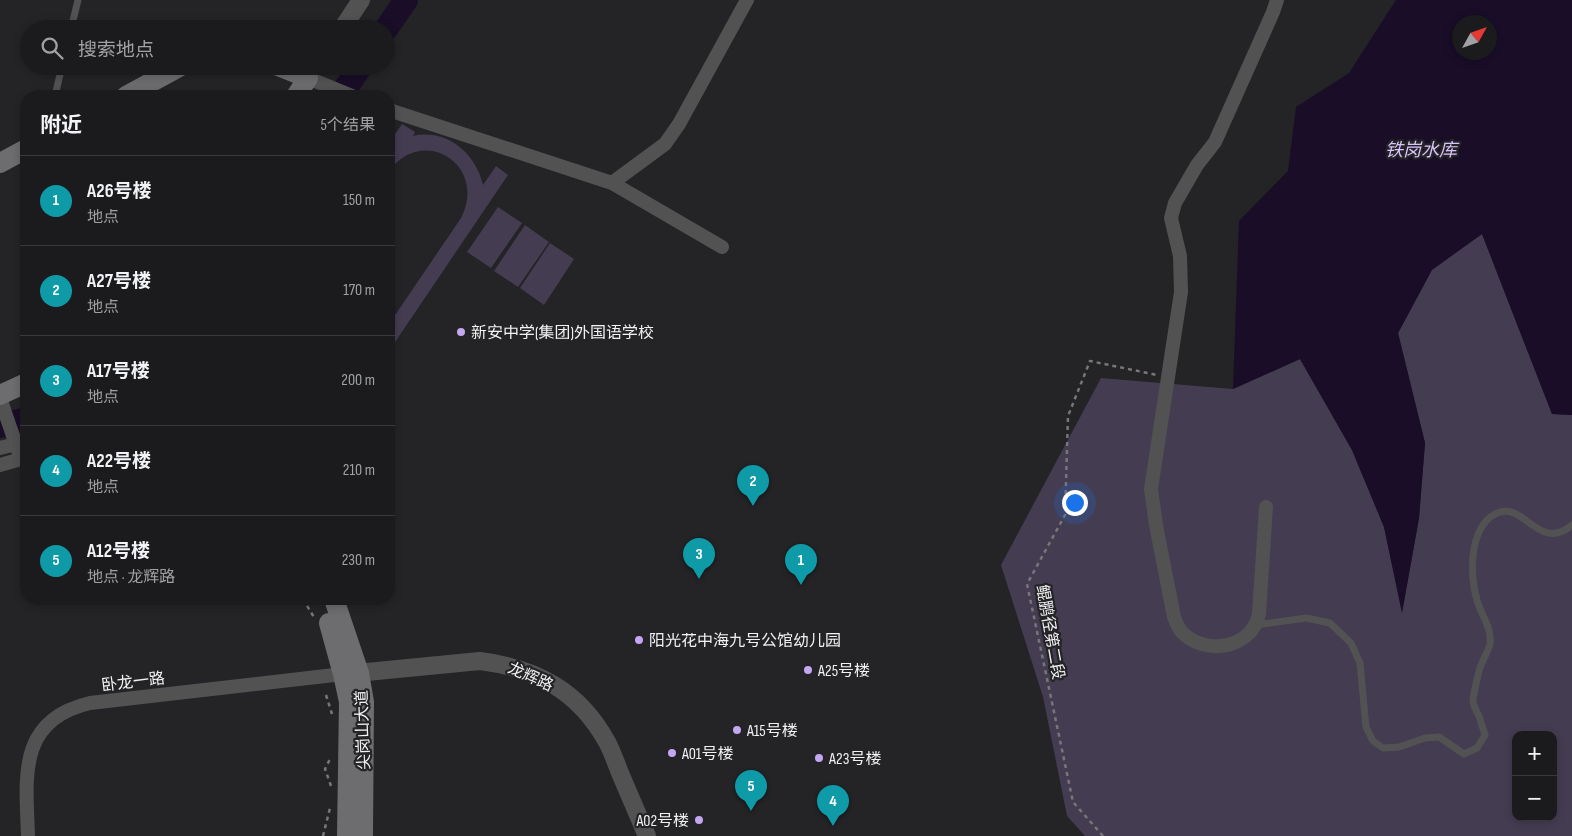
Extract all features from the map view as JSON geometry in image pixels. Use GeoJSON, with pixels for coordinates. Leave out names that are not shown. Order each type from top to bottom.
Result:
{"type":"FeatureCollection","features":[{"type":"Feature","properties":{"kind":"main road"},"geometry":{"type":"LineString","coordinates":[[137,90],[164,75]]}},
{"type":"Feature","properties":{"kind":"main road"},"geometry":{"type":"LineString","coordinates":[[300,90],[310,75]]}},
{"type":"Feature","properties":{"kind":"main road"},"geometry":{"type":"LineString","coordinates":[[0,163],[20,151]]}},
{"type":"Feature","properties":{"kind":"main road"},"geometry":{"type":"LineString","coordinates":[[0,397],[20,387]]}},
{"type":"Feature","properties":{"kind":"main road","name":"尖岗山大道"},"geometry":{"type":"LineString","coordinates":[[323,605],[364,702],[363,836]]}},
{"type":"Feature","properties":{"kind":"main road","name":"尖岗山大道"},"geometry":{"type":"LineString","coordinates":[[335,605],[351,673],[348,702],[347,836]]}},
{"type":"Feature","properties":{"kind":"street"},"geometry":{"type":"LineString","coordinates":[[348,20],[361,0]]}},
{"type":"Feature","properties":{"kind":"street"},"geometry":{"type":"LineString","coordinates":[[612,184],[665,144],[680,124],[746,0]]}},
{"type":"Feature","properties":{"kind":"street"},"geometry":{"type":"LineString","coordinates":[[1266,507],[1259,614],[1255,625],[1246,636],[1219,647],[1204,646],[1192,640],[1181,631],[1174,618],[1151,489],[1181,292],[1180,256],[1171,218],[1175,203],[1197,165],[1215,142],[1277,0]]}},
{"type":"Feature","properties":{"kind":"street"},"geometry":{"type":"LineString","coordinates":[[316,75],[330,87],[337,90]]}},
{"type":"Feature","properties":{"kind":"street"},"geometry":{"type":"LineString","coordinates":[[395,112],[612,184],[722,247]]}},
{"type":"Feature","properties":{"kind":"street"},"geometry":{"type":"LineString","coordinates":[[0,397],[20,459],[0,464]]}},
{"type":"Feature","properties":{"kind":"street"},"geometry":{"type":"LineString","coordinates":[[0,448],[16,444]]}},
{"type":"Feature","properties":{"kind":"street","name":"龙辉路"},"geometry":{"type":"LineString","coordinates":[[351,673],[480,661],[510,666],[545,679],[564,691],[595,723],[607,742],[648,836]]}},
{"type":"Feature","properties":{"kind":"street","name":"卧龙一路"},"geometry":{"type":"LineString","coordinates":[[28,836],[26,774],[31,752],[46,727],[68,710],[90,703],[351,673]]}},
{"type":"Feature","properties":{"kind":"lane"},"geometry":{"type":"LineString","coordinates":[[73,20],[78,0]]}},
{"type":"Feature","properties":{"kind":"lane"},"geometry":{"type":"LineString","coordinates":[[56,90],[60,75]]}},
{"type":"Feature","properties":{"kind":"lane"},"geometry":{"type":"LineString","coordinates":[[1255,625],[1306,618],[1330,623],[1351,643],[1360,663],[1366,727],[1373,741],[1383,748],[1399,747],[1425,738],[1439,737],[1464,754],[1477,748],[1485,735],[1473,703],[1479,670],[1490,644],[1488,625],[1477,600],[1472,562],[1478,533],[1489,517],[1502,512],[1514,512],[1534,527],[1550,534],[1564,532],[1572,525]]}},
{"type":"Feature","properties":{"kind":"path","name":"鲲鹏径第二段"},"geometry":{"type":"LineString","coordinates":[[1103,836],[1073,802],[1027,584],[1065,515],[1068,416],[1090,361],[1168,377]]}},
{"type":"Feature","properties":{"kind":"shaded area"},"geometry":{"type":"Polygon","coordinates":[[[402,124],[415,132],[413,136],[425,134],[448,140],[466,153],[474,163],[483,185],[496,166],[508,175],[395,342],[395,315],[461,218],[467,199],[466,182],[459,168],[448,157],[434,152],[419,151],[403,157],[395,165],[395,134],[402,124]]]}},
{"type":"Feature","properties":{"kind":"shaded area"},"geometry":{"type":"Polygon","coordinates":[[[498,207],[522,223],[491,268],[467,252],[498,207]]]}},
{"type":"Feature","properties":{"kind":"shaded area"},"geometry":{"type":"Polygon","coordinates":[[[525,225],[549,242],[518,287],[494,271],[525,225]]]}},
{"type":"Feature","properties":{"kind":"shaded area"},"geometry":{"type":"Polygon","coordinates":[[[1482,234],[1552,414],[1572,415],[1572,836],[1085,836],[1067,816],[1043,697],[1001,565],[1101,378],[1233,389],[1300,359],[1352,450],[1384,527],[1402,612],[1419,518],[1425,443],[1398,333],[1432,269],[1482,234]]]}},
{"type":"Feature","properties":{"kind":"shaded area"},"geometry":{"type":"Polygon","coordinates":[[[550,243],[574,259],[544,305],[520,288],[550,243]]]}},
{"type":"Feature","properties":{"kind":"water","name":"铁岗水库"},"geometry":{"type":"Polygon","coordinates":[[[1396,0],[1572,0],[1572,415],[1552,414],[1482,234],[1432,270],[1398,333],[1425,443],[1419,518],[1402,613],[1384,527],[1352,450],[1300,359],[1233,389],[1239,221],[1288,171],[1296,107],[1349,73],[1396,0]]]}},
{"type":"Feature","properties":{"kind":"waterway"},"geometry":{"type":"LineString","coordinates":[[392,20],[406,0]]}},
{"type":"Feature","properties":{"kind":"waterway"},"geometry":{"type":"LineString","coordinates":[[344,90],[355,75]]}},
{"type":"Feature","properties":{"kind":"waterway"},"geometry":{"type":"LineString","coordinates":[[0,426],[20,421]]}},
{"type":"Feature","properties":{"kind":"place","name":"新安中学(集团)外国语学校"},"geometry":{"type":"Point","coordinates":[461,332]}},
{"type":"Feature","properties":{"kind":"place","name":"A27号楼"},"geometry":{"type":"Point","coordinates":[753,506]}},
{"type":"Feature","properties":{"kind":"place","name":"A17号楼"},"geometry":{"type":"Point","coordinates":[699,579]}},
{"type":"Feature","properties":{"kind":"place","name":"A26号楼"},"geometry":{"type":"Point","coordinates":[801,585]}},
{"type":"Feature","properties":{"kind":"place","name":"阳光花中海九号公馆幼儿园"},"geometry":{"type":"Point","coordinates":[639,640]}},
{"type":"Feature","properties":{"kind":"place","name":"A25号楼"},"geometry":{"type":"Point","coordinates":[808,670]}},
{"type":"Feature","properties":{"kind":"place","name":"A15号楼"},"geometry":{"type":"Point","coordinates":[737,730]}},
{"type":"Feature","properties":{"kind":"place","name":"A01号楼"},"geometry":{"type":"Point","coordinates":[672,753]}},
{"type":"Feature","properties":{"kind":"place","name":"A23号楼"},"geometry":{"type":"Point","coordinates":[819,758]}},
{"type":"Feature","properties":{"kind":"place","name":"A12号楼"},"geometry":{"type":"Point","coordinates":[751,811]}},
{"type":"Feature","properties":{"kind":"place","name":"A02号楼"},"geometry":{"type":"Point","coordinates":[699,820]}},
{"type":"Feature","properties":{"kind":"place","name":"A22号楼"},"geometry":{"type":"Point","coordinates":[833,826]}}]}
